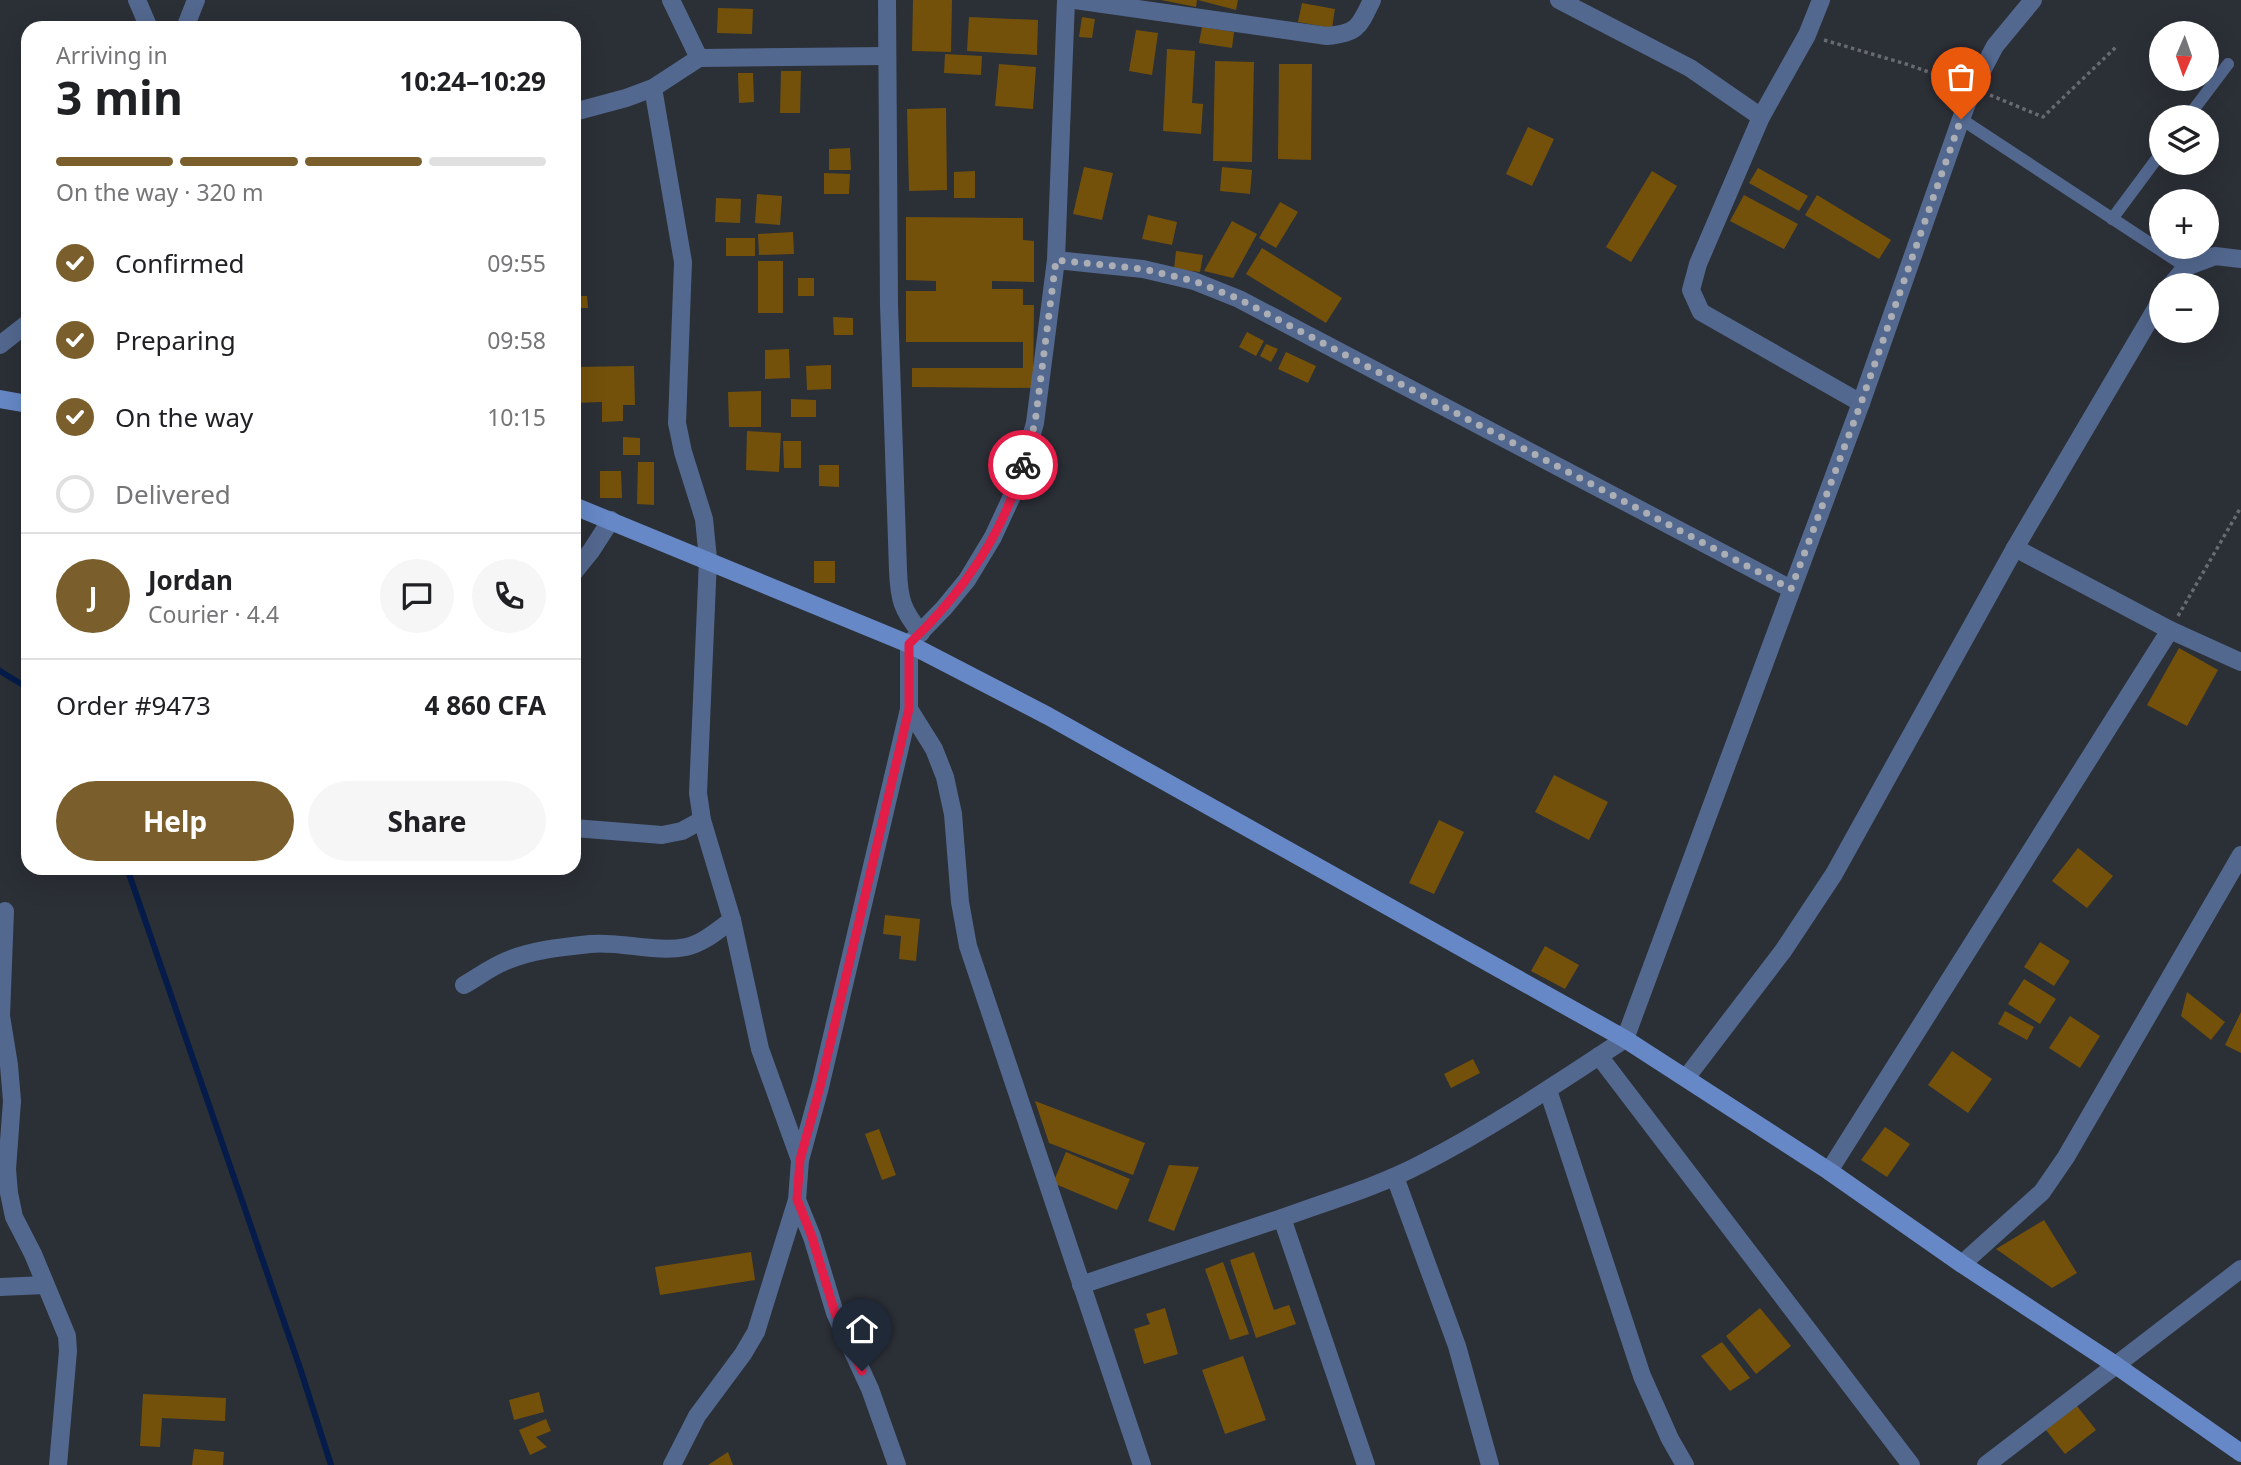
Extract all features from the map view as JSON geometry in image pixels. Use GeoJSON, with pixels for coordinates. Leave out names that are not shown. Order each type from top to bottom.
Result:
{"type":"FeatureCollection","features":[{"type":"Feature","properties":{"kind":"street"},"geometry":{"type":"LineString","coordinates":[[137,0],[146,21]]}},
{"type":"Feature","properties":{"kind":"street"},"geometry":{"type":"LineString","coordinates":[[188,21],[196,0]]}},
{"type":"Feature","properties":{"kind":"street"},"geometry":{"type":"LineString","coordinates":[[671,0],[699,58]]}},
{"type":"Feature","properties":{"kind":"street"},"geometry":{"type":"LineString","coordinates":[[672,1465],[697,1416],[756,1332],[797,1199],[800,1160],[820,1087],[909,709],[915,638],[899,596],[889,305],[887,0]]}},
{"type":"Feature","properties":{"kind":"street"},"geometry":{"type":"LineString","coordinates":[[915,638],[967,580],[993,537],[1018,483],[1035,423],[1056,260],[1066,0]]}},
{"type":"Feature","properties":{"kind":"street"},"geometry":{"type":"LineString","coordinates":[[1075,0],[1327,36],[1349,34],[1362,21],[1372,0]]}},
{"type":"Feature","properties":{"kind":"street"},"geometry":{"type":"LineString","coordinates":[[1559,0],[1689,68],[1761,117]]}},
{"type":"Feature","properties":{"kind":"street"},"geometry":{"type":"LineString","coordinates":[[1821,0],[1807,35],[1761,117],[1698,264],[1692,290],[1701,312],[1861,403]]}},
{"type":"Feature","properties":{"kind":"street"},"geometry":{"type":"LineString","coordinates":[[1081,1285],[1395,1177],[1548,1090],[1625,1039],[1861,403],[1973,88],[1995,46],[2033,0]]}},
{"type":"Feature","properties":{"kind":"street"},"geometry":{"type":"LineString","coordinates":[[581,110],[653,88],[699,58],[887,56]]}},
{"type":"Feature","properties":{"kind":"street"},"geometry":{"type":"LineString","coordinates":[[653,88],[683,262],[677,424],[704,519],[708,559],[698,793],[702,820],[732,920],[760,1049],[800,1160]]}},
{"type":"Feature","properties":{"kind":"street"},"geometry":{"type":"LineString","coordinates":[[2181,273],[2186,267],[2215,256],[2241,259]]}},
{"type":"Feature","properties":{"kind":"street"},"geometry":{"type":"LineString","coordinates":[[1056,260],[1143,269],[1194,281],[1239,299],[1791,589]]}},
{"type":"Feature","properties":{"kind":"street"},"geometry":{"type":"LineString","coordinates":[[1686,1077],[1783,951],[1833,874],[2015,548],[2149,320]]}},
{"type":"Feature","properties":{"kind":"street"},"geometry":{"type":"LineString","coordinates":[[0,345],[21,328]]}},
{"type":"Feature","properties":{"kind":"street"},"geometry":{"type":"LineString","coordinates":[[0,399],[21,403]]}},
{"type":"Feature","properties":{"kind":"street"},"geometry":{"type":"LineString","coordinates":[[581,509],[915,638],[1048,716],[1625,1039],[1829,1171],[1962,1264],[2115,1364],[2241,1453]]}},
{"type":"Feature","properties":{"kind":"street"},"geometry":{"type":"LineString","coordinates":[[581,563],[611,520]]}},
{"type":"Feature","properties":{"kind":"street"},"geometry":{"type":"LineString","coordinates":[[2015,548],[2170,630],[2241,662]]}},
{"type":"Feature","properties":{"kind":"street"},"geometry":{"type":"LineString","coordinates":[[1829,1171],[2170,630]]}},
{"type":"Feature","properties":{"kind":"street"},"geometry":{"type":"LineString","coordinates":[[909,709],[934,749],[945,777],[953,814],[960,902],[968,946],[1142,1465]]}},
{"type":"Feature","properties":{"kind":"street"},"geometry":{"type":"LineString","coordinates":[[581,829],[662,835],[682,831],[702,820]]}},
{"type":"Feature","properties":{"kind":"street"},"geometry":{"type":"LineString","coordinates":[[1962,1264],[2042,1192],[2066,1157],[2241,855]]}},
{"type":"Feature","properties":{"kind":"street"},"geometry":{"type":"LineString","coordinates":[[5,911],[1,1016],[12,1101],[7,1169],[9,1193],[14,1217],[33,1254],[67,1336],[68,1352],[58,1465]]}},
{"type":"Feature","properties":{"kind":"street"},"geometry":{"type":"LineString","coordinates":[[464,985],[504,961],[531,952],[591,944],[622,943],[666,948],[687,946],[704,940],[732,920]]}},
{"type":"Feature","properties":{"kind":"street"},"geometry":{"type":"LineString","coordinates":[[1599,1056],[1911,1465]]}},
{"type":"Feature","properties":{"kind":"street"},"geometry":{"type":"LineString","coordinates":[[1548,1090],[1642,1376],[1670,1440],[1685,1465]]}},
{"type":"Feature","properties":{"kind":"street"},"geometry":{"type":"LineString","coordinates":[[1395,1177],[1457,1346],[1490,1465]]}},
{"type":"Feature","properties":{"kind":"street"},"geometry":{"type":"LineString","coordinates":[[797,1199],[816,1246],[835,1313],[870,1388],[897,1465]]}},
{"type":"Feature","properties":{"kind":"street"},"geometry":{"type":"LineString","coordinates":[[1282,1218],[1366,1465]]}},
{"type":"Feature","properties":{"kind":"street"},"geometry":{"type":"LineString","coordinates":[[1986,1465],[2241,1270]]}},
{"type":"Feature","properties":{"kind":"street"},"geometry":{"type":"LineString","coordinates":[[0,1287],[45,1285]]}},
{"type":"Feature","properties":{"kind":"lane"},"geometry":{"type":"LineString","coordinates":[[2197,105],[2228,64]]}},
{"type":"Feature","properties":{"kind":"lane"},"geometry":{"type":"LineString","coordinates":[[1961,119],[2186,267]]}},
{"type":"Feature","properties":{"kind":"lane"},"geometry":{"type":"LineString","coordinates":[[2112,219],[2149,169]]}},
{"type":"Feature","properties":{"kind":"path"},"geometry":{"type":"LineString","coordinates":[[1807,35],[1906,64],[2043,117],[2116,47]]}},
{"type":"Feature","properties":{"kind":"path"},"geometry":{"type":"LineString","coordinates":[[2170,630],[2241,507]]}},
{"type":"Feature","properties":{"kind":"building"},"geometry":{"type":"Polygon","coordinates":[[[913,0],[952,0],[951,52],[912,51],[913,0]]]}},
{"type":"Feature","properties":{"kind":"building"},"geometry":{"type":"Polygon","coordinates":[[[1161,0],[1197,0],[1196,7],[1161,0]]]}},
{"type":"Feature","properties":{"kind":"building"},"geometry":{"type":"Polygon","coordinates":[[[1198,0],[1238,0],[1236,10],[1198,0]]]}},
{"type":"Feature","properties":{"kind":"building"},"geometry":{"type":"Polygon","coordinates":[[[1302,3],[1335,9],[1332,28],[1298,22],[1302,3]]]}},
{"type":"Feature","properties":{"kind":"building"},"geometry":{"type":"Polygon","coordinates":[[[718,8],[753,9],[752,34],[717,33],[718,8]]]}},
{"type":"Feature","properties":{"kind":"building"},"geometry":{"type":"Polygon","coordinates":[[[969,17],[1038,20],[1037,55],[967,51],[969,17]]]}},
{"type":"Feature","properties":{"kind":"building"},"geometry":{"type":"Polygon","coordinates":[[[1082,17],[1095,19],[1092,38],[1079,37],[1082,17]]]}},
{"type":"Feature","properties":{"kind":"building"},"geometry":{"type":"Polygon","coordinates":[[[1202,27],[1234,32],[1232,48],[1199,43],[1202,27]]]}},
{"type":"Feature","properties":{"kind":"building"},"geometry":{"type":"Polygon","coordinates":[[[1136,30],[1158,33],[1152,75],[1129,71],[1136,30]]]}},
{"type":"Feature","properties":{"kind":"building"},"geometry":{"type":"Polygon","coordinates":[[[1167,49],[1195,51],[1192,103],[1203,104],[1201,134],[1163,131],[1167,49]]]}},
{"type":"Feature","properties":{"kind":"building"},"geometry":{"type":"Polygon","coordinates":[[[945,54],[982,56],[981,75],[944,73],[945,54]]]}},
{"type":"Feature","properties":{"kind":"building"},"geometry":{"type":"Polygon","coordinates":[[[1215,61],[1254,62],[1252,162],[1213,161],[1215,61]]]}},
{"type":"Feature","properties":{"kind":"building"},"geometry":{"type":"Polygon","coordinates":[[[999,64],[1036,67],[1033,109],[995,106],[999,64]]]}},
{"type":"Feature","properties":{"kind":"building"},"geometry":{"type":"Polygon","coordinates":[[[1279,64],[1312,64],[1311,160],[1278,159],[1279,64]]]}},
{"type":"Feature","properties":{"kind":"building"},"geometry":{"type":"Polygon","coordinates":[[[781,71],[801,71],[800,113],[780,113],[781,71]]]}},
{"type":"Feature","properties":{"kind":"building"},"geometry":{"type":"Polygon","coordinates":[[[738,73],[753,73],[754,102],[739,103],[738,73]]]}},
{"type":"Feature","properties":{"kind":"building"},"geometry":{"type":"Polygon","coordinates":[[[946,108],[947,190],[909,191],[907,109],[946,108]]]}},
{"type":"Feature","properties":{"kind":"building"},"geometry":{"type":"Polygon","coordinates":[[[1528,127],[1554,139],[1532,186],[1506,174],[1528,127]]]}},
{"type":"Feature","properties":{"kind":"building"},"geometry":{"type":"Polygon","coordinates":[[[850,148],[851,170],[829,170],[829,149],[850,148]]]}},
{"type":"Feature","properties":{"kind":"building"},"geometry":{"type":"Polygon","coordinates":[[[1084,167],[1113,173],[1102,220],[1073,214],[1084,167]]]}},
{"type":"Feature","properties":{"kind":"building"},"geometry":{"type":"Polygon","coordinates":[[[1222,167],[1252,170],[1250,194],[1220,191],[1222,167]]]}},
{"type":"Feature","properties":{"kind":"building"},"geometry":{"type":"Polygon","coordinates":[[[1758,168],[1808,196],[1799,211],[1749,183],[1758,168]]]}},
{"type":"Feature","properties":{"kind":"building"},"geometry":{"type":"Polygon","coordinates":[[[975,171],[975,198],[954,198],[954,172],[975,171]]]}},
{"type":"Feature","properties":{"kind":"building"},"geometry":{"type":"Polygon","coordinates":[[[1652,171],[1677,186],[1631,262],[1606,247],[1652,171]]]}},
{"type":"Feature","properties":{"kind":"building"},"geometry":{"type":"Polygon","coordinates":[[[824,173],[850,174],[849,194],[824,194],[824,173]]]}},
{"type":"Feature","properties":{"kind":"building"},"geometry":{"type":"Polygon","coordinates":[[[757,194],[782,196],[780,225],[755,223],[757,194]]]}},
{"type":"Feature","properties":{"kind":"building"},"geometry":{"type":"Polygon","coordinates":[[[1744,195],[1798,224],[1784,249],[1730,221],[1744,195]]]}},
{"type":"Feature","properties":{"kind":"building"},"geometry":{"type":"Polygon","coordinates":[[[1817,195],[1891,240],[1879,259],[1805,215],[1817,195]]]}},
{"type":"Feature","properties":{"kind":"building"},"geometry":{"type":"Polygon","coordinates":[[[716,198],[741,199],[740,223],[715,222],[716,198]]]}},
{"type":"Feature","properties":{"kind":"building"},"geometry":{"type":"Polygon","coordinates":[[[1280,202],[1298,212],[1276,248],[1259,238],[1280,202]]]}},
{"type":"Feature","properties":{"kind":"building"},"geometry":{"type":"Polygon","coordinates":[[[1148,215],[1177,222],[1172,245],[1142,239],[1148,215]]]}},
{"type":"Feature","properties":{"kind":"building"},"geometry":{"type":"Polygon","coordinates":[[[906,217],[1023,218],[1023,240],[1034,241],[1034,282],[992,281],[992,289],[1023,289],[1023,305],[1034,305],[1033,388],[912,387],[912,368],[1023,368],[1023,342],[906,342],[906,291],[936,291],[936,281],[906,280],[906,217]]]}},
{"type":"Feature","properties":{"kind":"building"},"geometry":{"type":"Polygon","coordinates":[[[1232,221],[1257,234],[1233,278],[1204,271],[1232,221]]]}},
{"type":"Feature","properties":{"kind":"building"},"geometry":{"type":"Polygon","coordinates":[[[793,232],[794,254],[759,255],[758,234],[793,232]]]}},
{"type":"Feature","properties":{"kind":"building"},"geometry":{"type":"Polygon","coordinates":[[[726,238],[755,238],[755,256],[726,256],[726,238]]]}},
{"type":"Feature","properties":{"kind":"building"},"geometry":{"type":"Polygon","coordinates":[[[1262,248],[1342,298],[1326,323],[1246,274],[1262,248]]]}},
{"type":"Feature","properties":{"kind":"building"},"geometry":{"type":"Polygon","coordinates":[[[1176,251],[1203,255],[1200,272],[1174,269],[1176,251]]]}},
{"type":"Feature","properties":{"kind":"building"},"geometry":{"type":"Polygon","coordinates":[[[758,261],[783,261],[783,313],[758,313],[758,261]]]}},
{"type":"Feature","properties":{"kind":"building"},"geometry":{"type":"Polygon","coordinates":[[[798,278],[814,278],[814,296],[798,296],[798,278]]]}},
{"type":"Feature","properties":{"kind":"building"},"geometry":{"type":"Polygon","coordinates":[[[581,296],[587,296],[588,308],[581,308],[581,296]]]}},
{"type":"Feature","properties":{"kind":"building"},"geometry":{"type":"Polygon","coordinates":[[[833,317],[853,318],[853,335],[834,335],[833,317]]]}},
{"type":"Feature","properties":{"kind":"building"},"geometry":{"type":"Polygon","coordinates":[[[1247,332],[1264,341],[1256,356],[1239,347],[1247,332]]]}},
{"type":"Feature","properties":{"kind":"building"},"geometry":{"type":"Polygon","coordinates":[[[1266,344],[1278,349],[1271,362],[1260,356],[1266,344]]]}},
{"type":"Feature","properties":{"kind":"building"},"geometry":{"type":"Polygon","coordinates":[[[789,349],[790,378],[765,379],[765,350],[789,349]]]}},
{"type":"Feature","properties":{"kind":"building"},"geometry":{"type":"Polygon","coordinates":[[[1286,352],[1316,366],[1308,383],[1278,369],[1286,352]]]}},
{"type":"Feature","properties":{"kind":"building"},"geometry":{"type":"Polygon","coordinates":[[[831,365],[831,389],[807,390],[806,366],[831,365]]]}},
{"type":"Feature","properties":{"kind":"building"},"geometry":{"type":"Polygon","coordinates":[[[634,366],[635,405],[623,405],[623,421],[602,422],[602,402],[581,403],[581,367],[634,366]]]}},
{"type":"Feature","properties":{"kind":"building"},"geometry":{"type":"Polygon","coordinates":[[[761,391],[761,427],[729,427],[728,392],[761,391]]]}},
{"type":"Feature","properties":{"kind":"building"},"geometry":{"type":"Polygon","coordinates":[[[791,399],[816,400],[816,417],[791,417],[791,399]]]}},
{"type":"Feature","properties":{"kind":"building"},"geometry":{"type":"Polygon","coordinates":[[[747,431],[781,433],[779,472],[746,470],[747,431]]]}},
{"type":"Feature","properties":{"kind":"building"},"geometry":{"type":"Polygon","coordinates":[[[623,437],[640,438],[640,455],[623,455],[623,437]]]}},
{"type":"Feature","properties":{"kind":"building"},"geometry":{"type":"Polygon","coordinates":[[[783,441],[801,441],[801,468],[784,468],[783,441]]]}},
{"type":"Feature","properties":{"kind":"building"},"geometry":{"type":"Polygon","coordinates":[[[638,462],[654,462],[654,505],[637,504],[638,462]]]}},
{"type":"Feature","properties":{"kind":"building"},"geometry":{"type":"Polygon","coordinates":[[[819,465],[839,465],[839,487],[819,486],[819,465]]]}},
{"type":"Feature","properties":{"kind":"building"},"geometry":{"type":"Polygon","coordinates":[[[600,471],[621,471],[622,498],[600,498],[600,471]]]}},
{"type":"Feature","properties":{"kind":"building"},"geometry":{"type":"Polygon","coordinates":[[[814,561],[835,561],[835,583],[814,583],[814,561]]]}},
{"type":"Feature","properties":{"kind":"building"},"geometry":{"type":"Polygon","coordinates":[[[2179,648],[2218,670],[2187,726],[2147,705],[2179,648]]]}},
{"type":"Feature","properties":{"kind":"building"},"geometry":{"type":"Polygon","coordinates":[[[1554,775],[1608,802],[1589,840],[1535,812],[1554,775]]]}},
{"type":"Feature","properties":{"kind":"building"},"geometry":{"type":"Polygon","coordinates":[[[1439,820],[1464,832],[1434,894],[1409,883],[1439,820]]]}},
{"type":"Feature","properties":{"kind":"building"},"geometry":{"type":"Polygon","coordinates":[[[2078,848],[2113,876],[2087,908],[2052,881],[2078,848]]]}},
{"type":"Feature","properties":{"kind":"building"},"geometry":{"type":"Polygon","coordinates":[[[885,915],[920,919],[916,961],[899,959],[901,936],[883,934],[885,915]]]}},
{"type":"Feature","properties":{"kind":"building"},"geometry":{"type":"Polygon","coordinates":[[[2040,942],[2070,961],[2054,986],[2024,967],[2040,942]]]}},
{"type":"Feature","properties":{"kind":"building"},"geometry":{"type":"Polygon","coordinates":[[[1545,946],[1579,965],[1565,989],[1531,971],[1545,946]]]}},
{"type":"Feature","properties":{"kind":"building"},"geometry":{"type":"Polygon","coordinates":[[[2024,979],[2056,999],[2040,1024],[2008,1004],[2024,979]]]}},
{"type":"Feature","properties":{"kind":"building"},"geometry":{"type":"Polygon","coordinates":[[[2187,992],[2225,1022],[2211,1040],[2181,1016],[2187,992]]]}},
{"type":"Feature","properties":{"kind":"building"},"geometry":{"type":"Polygon","coordinates":[[[2005,1011],[2034,1027],[2027,1040],[1998,1024],[2005,1011]]]}},
{"type":"Feature","properties":{"kind":"building"},"geometry":{"type":"Polygon","coordinates":[[[2241,1012],[2241,1053],[2225,1045],[2241,1012]]]}},
{"type":"Feature","properties":{"kind":"building"},"geometry":{"type":"Polygon","coordinates":[[[2070,1016],[2100,1036],[2080,1068],[2049,1048],[2070,1016]]]}},
{"type":"Feature","properties":{"kind":"building"},"geometry":{"type":"Polygon","coordinates":[[[1952,1051],[1992,1079],[1968,1113],[1928,1085],[1952,1051]]]}},
{"type":"Feature","properties":{"kind":"building"},"geometry":{"type":"Polygon","coordinates":[[[1473,1059],[1480,1073],[1451,1088],[1444,1074],[1473,1059]]]}},
{"type":"Feature","properties":{"kind":"building"},"geometry":{"type":"Polygon","coordinates":[[[1035,1101],[1145,1143],[1133,1175],[1049,1143],[1035,1101]]]}},
{"type":"Feature","properties":{"kind":"building"},"geometry":{"type":"Polygon","coordinates":[[[1885,1127],[1910,1144],[1887,1177],[1861,1160],[1885,1127]]]}},
{"type":"Feature","properties":{"kind":"building"},"geometry":{"type":"Polygon","coordinates":[[[879,1129],[896,1175],[882,1180],[865,1134],[879,1129]]]}},
{"type":"Feature","properties":{"kind":"building"},"geometry":{"type":"Polygon","coordinates":[[[1066,1152],[1130,1179],[1117,1210],[1053,1183],[1066,1152]]]}},
{"type":"Feature","properties":{"kind":"building"},"geometry":{"type":"Polygon","coordinates":[[[1169,1165],[1199,1167],[1174,1231],[1148,1221],[1169,1165]]]}},
{"type":"Feature","properties":{"kind":"building"},"geometry":{"type":"Polygon","coordinates":[[[2044,1220],[2077,1273],[2052,1288],[1996,1249],[2044,1220]]]}},
{"type":"Feature","properties":{"kind":"building"},"geometry":{"type":"Polygon","coordinates":[[[751,1252],[755,1280],[660,1295],[655,1267],[751,1252]]]}},
{"type":"Feature","properties":{"kind":"building"},"geometry":{"type":"Polygon","coordinates":[[[1254,1252],[1274,1310],[1289,1305],[1296,1324],[1256,1338],[1230,1260],[1254,1252]]]}},
{"type":"Feature","properties":{"kind":"building"},"geometry":{"type":"Polygon","coordinates":[[[1223,1262],[1249,1334],[1230,1340],[1205,1269],[1223,1262]]]}},
{"type":"Feature","properties":{"kind":"building"},"geometry":{"type":"Polygon","coordinates":[[[1165,1308],[1178,1354],[1144,1364],[1134,1329],[1150,1324],[1146,1314],[1165,1308]]]}},
{"type":"Feature","properties":{"kind":"building"},"geometry":{"type":"Polygon","coordinates":[[[1760,1308],[1791,1346],[1756,1374],[1726,1336],[1760,1308]]]}},
{"type":"Feature","properties":{"kind":"building"},"geometry":{"type":"Polygon","coordinates":[[[1722,1342],[1750,1378],[1730,1391],[1701,1356],[1722,1342]]]}},
{"type":"Feature","properties":{"kind":"building"},"geometry":{"type":"Polygon","coordinates":[[[1243,1356],[1266,1420],[1225,1434],[1202,1370],[1243,1356]]]}},
{"type":"Feature","properties":{"kind":"building"},"geometry":{"type":"Polygon","coordinates":[[[539,1392],[544,1412],[514,1420],[509,1400],[539,1392]]]}},
{"type":"Feature","properties":{"kind":"building"},"geometry":{"type":"Polygon","coordinates":[[[143,1394],[226,1398],[225,1421],[162,1418],[160,1447],[140,1446],[143,1394]]]}},
{"type":"Feature","properties":{"kind":"building"},"geometry":{"type":"Polygon","coordinates":[[[2077,1406],[2096,1430],[2065,1454],[2046,1430],[2077,1406]]]}},
{"type":"Feature","properties":{"kind":"building"},"geometry":{"type":"Polygon","coordinates":[[[546,1419],[551,1431],[536,1437],[547,1447],[530,1455],[519,1430],[546,1419]]]}},
{"type":"Feature","properties":{"kind":"building"},"geometry":{"type":"Polygon","coordinates":[[[194,1449],[224,1452],[223,1465],[192,1465],[194,1449]]]}},
{"type":"Feature","properties":{"kind":"building"},"geometry":{"type":"Polygon","coordinates":[[[728,1452],[733,1465],[708,1465],[728,1452]]]}},
{"type":"Feature","properties":{"kind":"waterway"},"geometry":{"type":"LineString","coordinates":[[0,671],[21,684]]}},
{"type":"Feature","properties":{"kind":"waterway"},"geometry":{"type":"LineString","coordinates":[[129,875],[331,1465]]}},
{"type":"Feature","properties":{"kind":"way so far"},"geometry":{"type":"LineString","coordinates":[[1023,465],[1035,423],[1056,260],[1143,269],[1194,281],[1239,299],[1791,589],[1861,403],[1961,119]]}},
{"type":"Feature","properties":{"kind":"route"},"geometry":{"type":"LineString","coordinates":[[862,1371],[835,1313],[812,1237],[797,1199],[800,1160],[820,1087],[909,709],[909,644],[967,580],[993,537],[1018,483],[1023,465]]}}]}
